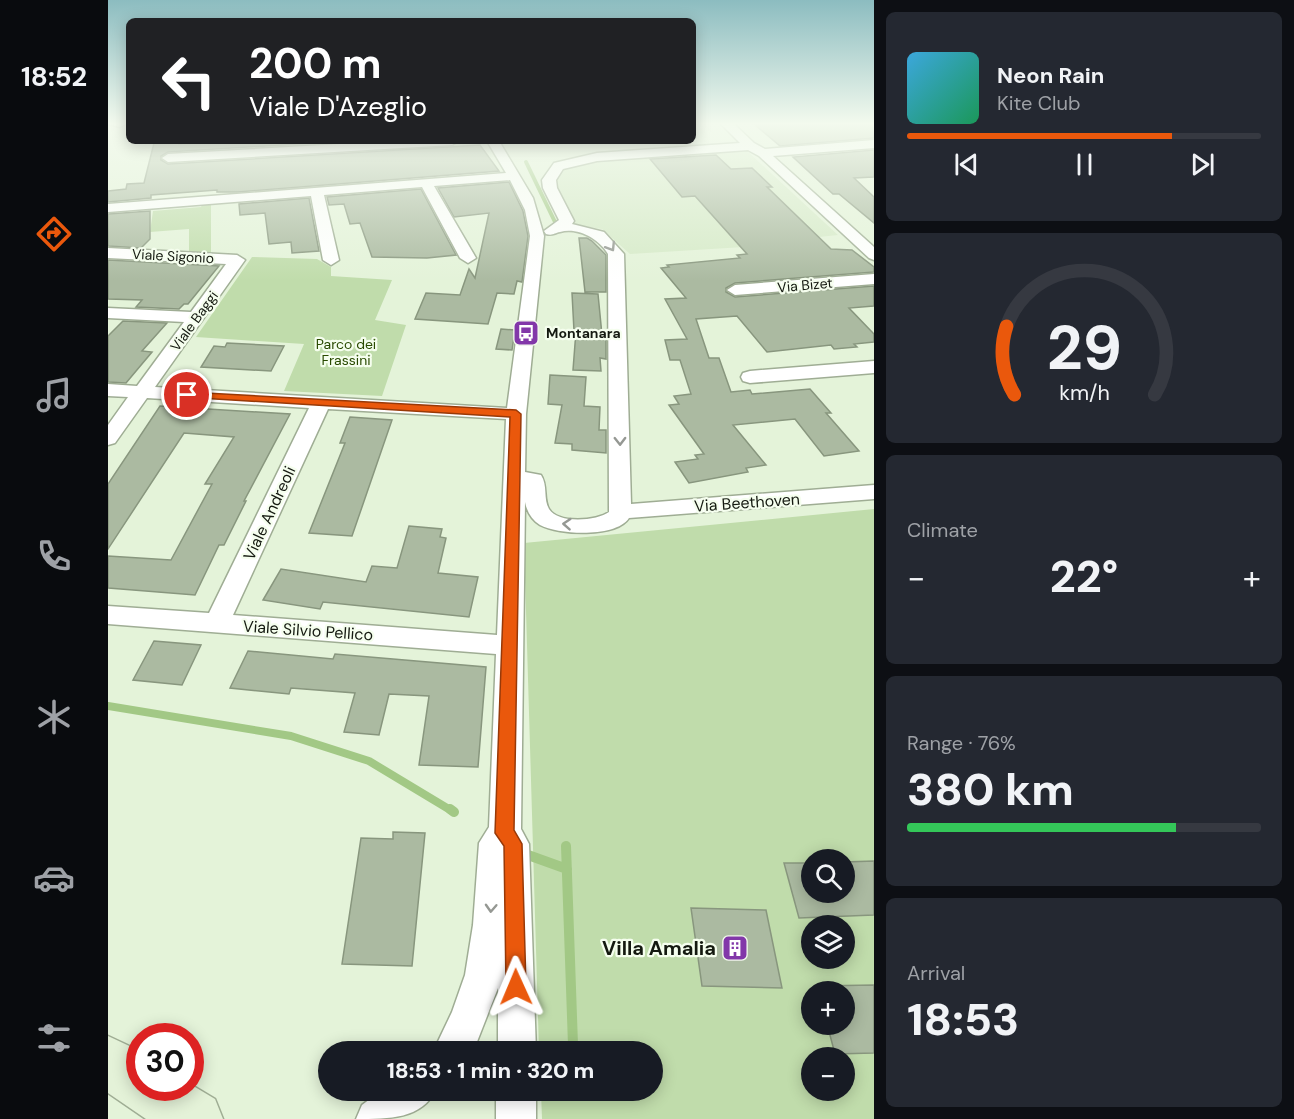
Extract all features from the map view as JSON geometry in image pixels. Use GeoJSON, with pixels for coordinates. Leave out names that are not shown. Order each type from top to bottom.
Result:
{"type":"FeatureCollection","features":[{"type":"Feature","properties":{"kind":"main road"},"geometry":{"type":"LineString","coordinates":[[108,1062],[126,1074]]}},
{"type":"Feature","properties":{"kind":"main road"},"geometry":{"type":"LineString","coordinates":[[167,1101],[195,1119]]}},
{"type":"Feature","properties":{"kind":"street"},"geometry":{"type":"LineString","coordinates":[[108,208],[511,176]]}},
{"type":"Feature","properties":{"kind":"street"},"geometry":{"type":"LineString","coordinates":[[458,1041],[480,991],[489,953],[495,843],[504,833],[516,414],[537,236],[537,224],[529,199],[514,176]]}},
{"type":"Feature","properties":{"kind":"street"},"geometry":{"type":"LineString","coordinates":[[537,236],[560,227],[567,221],[550,188],[549,180],[551,176]]}},
{"type":"Feature","properties":{"kind":"street"},"geometry":{"type":"LineString","coordinates":[[788,176],[874,255]]}},
{"type":"Feature","properties":{"kind":"street"},"geometry":{"type":"LineString","coordinates":[[426,183],[468,258]]}},
{"type":"Feature","properties":{"kind":"street"},"geometry":{"type":"LineString","coordinates":[[317,192],[332,260]]}},
{"type":"Feature","properties":{"kind":"street"},"geometry":{"type":"LineString","coordinates":[[513,475],[533,480],[538,509],[552,522],[560,525],[600,524],[618,518],[620,512],[616,254],[607,239],[599,234],[560,227]]}},
{"type":"Feature","properties":{"kind":"street","name":"Viale Sigonio"},"geometry":{"type":"LineString","coordinates":[[108,253],[237,260]]}},
{"type":"Feature","properties":{"kind":"street","name":"Viale Baggi"},"geometry":{"type":"LineString","coordinates":[[108,439],[237,260]]}},
{"type":"Feature","properties":{"kind":"street","name":"Via Bizet"},"geometry":{"type":"LineString","coordinates":[[735,290],[874,279]]}},
{"type":"Feature","properties":{"kind":"street"},"geometry":{"type":"LineString","coordinates":[[108,313],[197,317]]}},
{"type":"Feature","properties":{"kind":"street"},"geometry":{"type":"LineString","coordinates":[[750,377],[874,367]]}},
{"type":"Feature","properties":{"kind":"street"},"geometry":{"type":"LineString","coordinates":[[108,390],[516,414]]}},
{"type":"Feature","properties":{"kind":"street","name":"Viale Andreoli"},"geometry":{"type":"LineString","coordinates":[[217,623],[321,403]]}},
{"type":"Feature","properties":{"kind":"street","name":"Via Beethoven"},"geometry":{"type":"LineString","coordinates":[[620,512],[874,492]]}},
{"type":"Feature","properties":{"kind":"street","name":"Viale Silvio Pellico"},"geometry":{"type":"LineString","coordinates":[[108,615],[509,645]]}},
{"type":"Feature","properties":{"kind":"street"},"geometry":{"type":"LineString","coordinates":[[504,833],[513,844],[517,1041]]}},
{"type":"Feature","properties":{"kind":"street"},"geometry":{"type":"LineString","coordinates":[[376,1119],[401,1101]]}},
{"type":"Feature","properties":{"kind":"street"},"geometry":{"type":"LineString","coordinates":[[516,1101],[516,1119]]}},
{"type":"Feature","properties":{"kind":"shaded area"},"geometry":{"type":"Polygon","coordinates":[[[558,176],[774,176],[838,235],[819,237],[823,242],[630,254],[602,229],[572,224],[555,180],[558,176]]]}},
{"type":"Feature","properties":{"kind":"green space"},"geometry":{"type":"Polygon","coordinates":[[[211,204],[211,252],[189,254],[189,229],[150,232],[153,211],[211,204]]]}},
{"type":"Feature","properties":{"kind":"green space","name":"Parco dei Frassini"},"geometry":{"type":"Polygon","coordinates":[[[252,257],[317,259],[331,267],[331,276],[392,280],[375,320],[406,325],[382,396],[284,391],[304,344],[196,337],[252,257]]]}},
{"type":"Feature","properties":{"kind":"green space"},"geometry":{"type":"Polygon","coordinates":[[[874,509],[874,1119],[542,1119],[541,1101],[663,1101],[663,1041],[539,1041],[524,543],[874,509]]]}},
{"type":"Feature","properties":{"kind":"building"},"geometry":{"type":"Polygon","coordinates":[[[146,176],[434,176],[238,192],[217,192],[217,190],[151,195],[151,198],[108,202],[108,191],[126,189],[127,184],[144,183],[146,176]]]}},
{"type":"Feature","properties":{"kind":"building"},"geometry":{"type":"Polygon","coordinates":[[[665,176],[761,176],[772,187],[767,187],[831,249],[852,250],[874,267],[874,272],[735,283],[726,288],[726,292],[735,297],[874,286],[874,306],[849,308],[874,334],[874,342],[854,344],[857,347],[834,349],[831,345],[767,352],[737,316],[696,319],[709,358],[719,358],[731,392],[750,390],[752,394],[810,389],[831,413],[826,413],[859,451],[824,456],[795,419],[733,425],[766,465],[746,468],[748,472],[689,483],[675,462],[698,459],[695,455],[704,454],[669,405],[679,404],[674,396],[691,394],[680,360],[670,360],[665,340],[687,339],[665,299],[686,298],[661,268],[669,267],[667,265],[740,258],[737,255],[747,254],[695,196],[682,197],[665,176]]]}},
{"type":"Feature","properties":{"kind":"building"},"geometry":{"type":"Polygon","coordinates":[[[814,176],[874,176],[854,178],[874,197],[874,223],[839,194],[833,194],[814,176]]]}},
{"type":"Feature","properties":{"kind":"building"},"geometry":{"type":"Polygon","coordinates":[[[509,182],[523,211],[528,236],[522,282],[517,281],[514,294],[497,293],[488,324],[415,319],[426,293],[460,295],[469,269],[475,278],[489,213],[454,217],[438,188],[509,182]]]}},
{"type":"Feature","properties":{"kind":"building"},"geometry":{"type":"Polygon","coordinates":[[[421,189],[456,255],[427,258],[372,257],[360,223],[350,224],[344,204],[329,205],[327,197],[421,189]]]}},
{"type":"Feature","properties":{"kind":"building"},"geometry":{"type":"Polygon","coordinates":[[[309,198],[319,251],[292,253],[291,242],[269,244],[265,213],[240,215],[239,204],[309,198]]]}},
{"type":"Feature","properties":{"kind":"building"},"geometry":{"type":"Polygon","coordinates":[[[150,211],[150,239],[141,248],[108,246],[108,214],[150,211]]]}},
{"type":"Feature","properties":{"kind":"building"},"geometry":{"type":"Polygon","coordinates":[[[579,238],[592,241],[606,255],[606,292],[585,292],[579,238]]]}},
{"type":"Feature","properties":{"kind":"building"},"geometry":{"type":"Polygon","coordinates":[[[108,260],[219,266],[188,304],[184,304],[179,309],[136,307],[142,300],[108,299],[108,260]]]}},
{"type":"Feature","properties":{"kind":"building"},"geometry":{"type":"Polygon","coordinates":[[[572,293],[598,294],[602,335],[606,335],[606,359],[600,358],[601,371],[573,370],[576,331],[574,331],[572,293]]]}},
{"type":"Feature","properties":{"kind":"building"},"geometry":{"type":"Polygon","coordinates":[[[123,321],[167,323],[142,351],[152,352],[126,383],[108,382],[108,336],[123,321]]]}},
{"type":"Feature","properties":{"kind":"building"},"geometry":{"type":"Polygon","coordinates":[[[501,329],[515,330],[512,350],[496,349],[501,329]]]}},
{"type":"Feature","properties":{"kind":"building"},"geometry":{"type":"Polygon","coordinates":[[[227,343],[284,346],[271,371],[201,367],[214,346],[225,347],[227,343]]]}},
{"type":"Feature","properties":{"kind":"building"},"geometry":{"type":"Polygon","coordinates":[[[550,375],[586,377],[584,406],[600,407],[599,430],[606,430],[606,453],[572,450],[572,444],[555,443],[562,405],[548,404],[550,375]]]}},
{"type":"Feature","properties":{"kind":"building"},"geometry":{"type":"Polygon","coordinates":[[[160,406],[290,414],[244,501],[246,501],[224,545],[219,545],[195,595],[108,588],[108,556],[171,560],[212,484],[205,484],[234,437],[184,433],[108,549],[108,484],[160,406]]]}},
{"type":"Feature","properties":{"kind":"building"},"geometry":{"type":"Polygon","coordinates":[[[350,417],[392,420],[352,536],[309,533],[345,443],[340,443],[350,417]]]}},
{"type":"Feature","properties":{"kind":"building"},"geometry":{"type":"Polygon","coordinates":[[[409,526],[442,529],[440,537],[446,538],[438,573],[478,577],[469,617],[323,602],[320,609],[263,600],[281,569],[366,582],[372,566],[397,568],[409,526]]]}},
{"type":"Feature","properties":{"kind":"building"},"geometry":{"type":"Polygon","coordinates":[[[154,641],[201,645],[182,685],[133,680],[154,641]]]}},
{"type":"Feature","properties":{"kind":"building"},"geometry":{"type":"Polygon","coordinates":[[[248,651],[333,659],[335,654],[486,667],[478,767],[419,765],[429,696],[389,694],[379,735],[344,732],[355,693],[291,688],[289,694],[230,688],[248,651]]]}},
{"type":"Feature","properties":{"kind":"building"},"geometry":{"type":"Polygon","coordinates":[[[393,832],[425,833],[412,966],[342,964],[361,838],[393,839],[393,832]]]}},
{"type":"Feature","properties":{"kind":"building"},"geometry":{"type":"Polygon","coordinates":[[[874,861],[874,915],[801,915],[799,918],[784,863],[801,863],[801,903],[855,903],[855,862],[874,861]]]}},
{"type":"Feature","properties":{"kind":"building","name":"Villa Amalia"},"geometry":{"type":"Polygon","coordinates":[[[691,908],[766,910],[782,988],[702,986],[691,908]]]}},
{"type":"Feature","properties":{"kind":"building"},"geometry":{"type":"Polygon","coordinates":[[[855,985],[874,985],[874,1053],[855,1053],[855,1047],[833,1047],[830,1035],[855,1035],[855,985]]]}},
{"type":"Feature","properties":{"kind":"waterway"},"geometry":{"type":"LineString","coordinates":[[533,176],[555,222]]}},
{"type":"Feature","properties":{"kind":"waterway"},"geometry":{"type":"LineString","coordinates":[[108,706],[291,736],[369,761],[452,811]]}},
{"type":"Feature","properties":{"kind":"waterway"},"geometry":{"type":"LineString","coordinates":[[450,809],[454,812]]}},
{"type":"Feature","properties":{"kind":"waterway"},"geometry":{"type":"LineString","coordinates":[[566,846],[567,869]]}},
{"type":"Feature","properties":{"kind":"waterway"},"geometry":{"type":"LineString","coordinates":[[528,855],[567,869]]}},
{"type":"Feature","properties":{"kind":"waterway"},"geometry":{"type":"LineString","coordinates":[[567,869],[573,1041]]}},
{"type":"Feature","properties":{"kind":"place","name":"Montanara"},"geometry":{"type":"Point","coordinates":[526,333]}},
{"type":"Feature","properties":{"kind":"place","name":"Villa Amalia"},"geometry":{"type":"Point","coordinates":[735,948]}},
{"type":"Feature","properties":{"kind":"route"},"geometry":{"type":"LineString","coordinates":[[187,395],[516,414],[504,833],[513,844],[516,987]]}}]}
